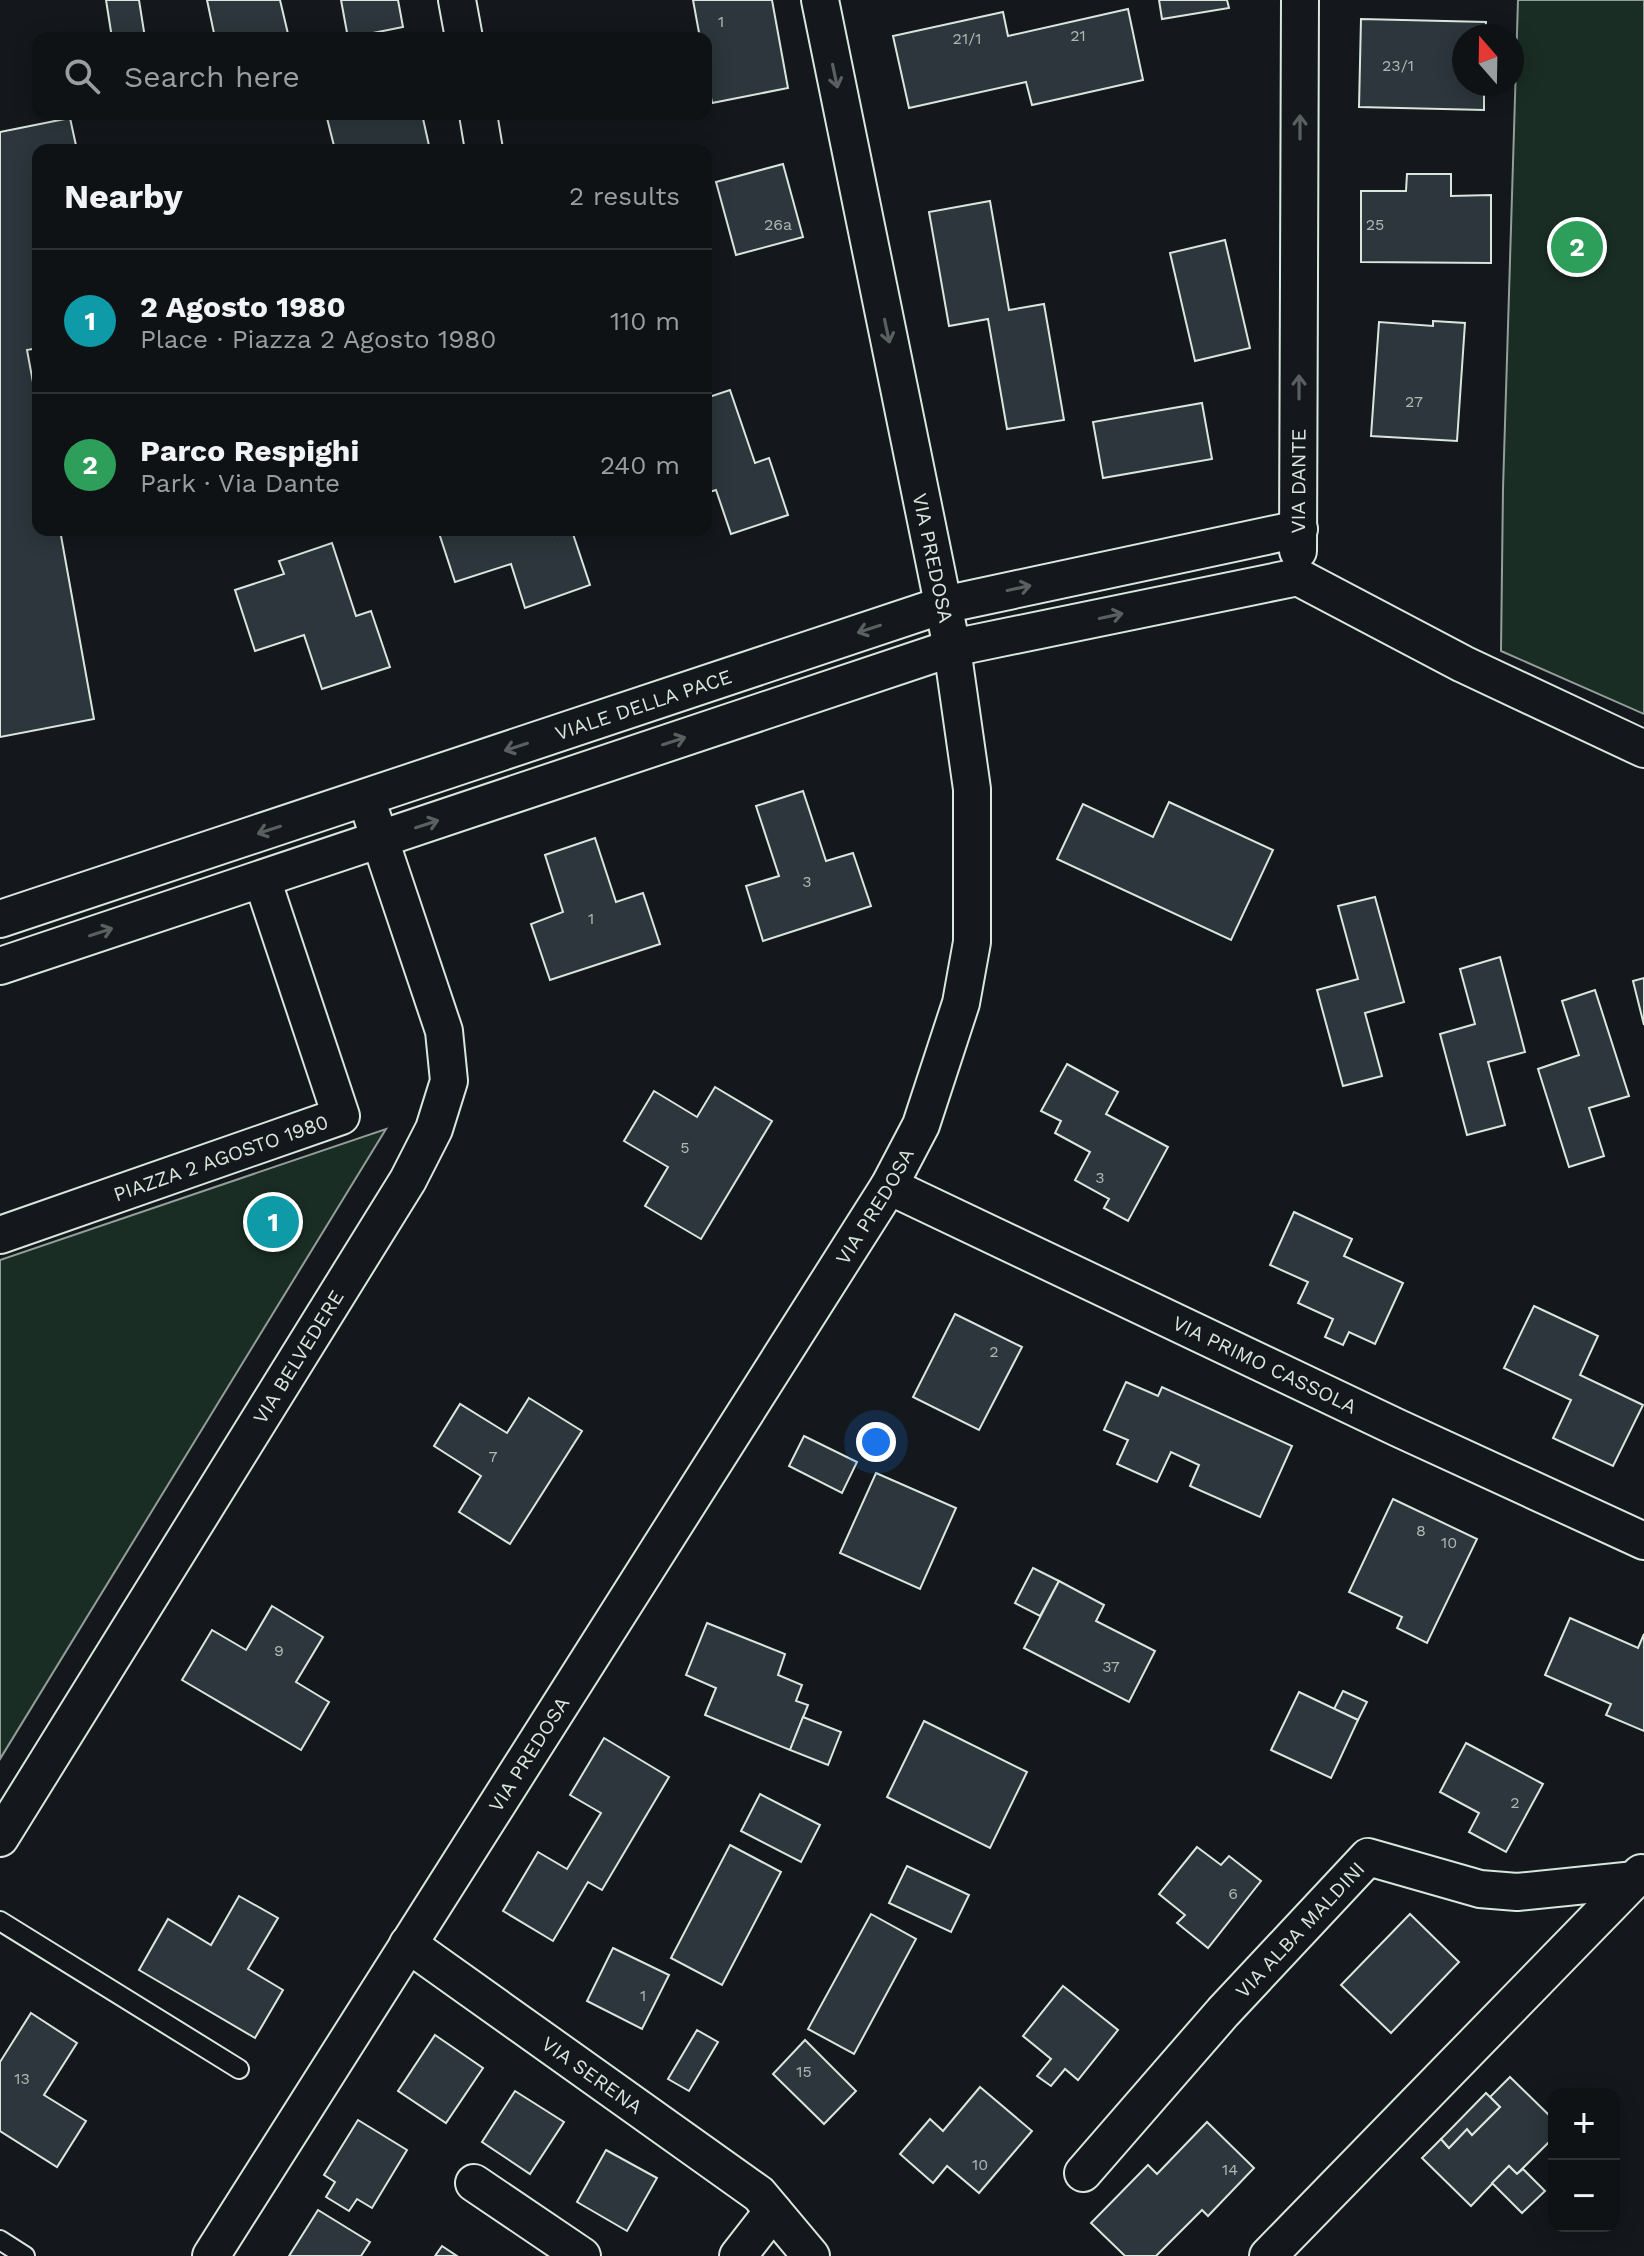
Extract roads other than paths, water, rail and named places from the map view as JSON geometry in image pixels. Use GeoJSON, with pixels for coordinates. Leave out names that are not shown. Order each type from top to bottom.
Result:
{"type":"FeatureCollection","features":[{"type":"Feature","properties":{"kind":"street"},"geometry":{"type":"LineString","coordinates":[[457,0],[463,32]]}},
{"type":"Feature","properties":{"kind":"street","name":"VIA PREDOSA"},"geometry":{"type":"LineString","coordinates":[[211,2256],[889,1186],[921,1125],[961,1003],[972,942],[972,789],[952,648],[820,0]]}},
{"type":"Feature","properties":{"kind":"street","name":"VIA DANTE"},"geometry":{"type":"LineString","coordinates":[[1298,577],[1300,0]]}},
{"type":"Feature","properties":{"kind":"street"},"geometry":{"type":"LineString","coordinates":[[479,120],[483,144]]}},
{"type":"Feature","properties":{"kind":"street","name":"VIALE DELLA PACE"},"geometry":{"type":"LineString","coordinates":[[14,914],[943,605],[1299,529]]}},
{"type":"Feature","properties":{"kind":"street"},"geometry":{"type":"LineString","coordinates":[[0,966],[952,648],[1298,577],[1463,664],[1644,749]]}},
{"type":"Feature","properties":{"kind":"street","name":"VIA BELVEDERE"},"geometry":{"type":"LineString","coordinates":[[0,1838],[401,1193],[434,1129],[449,1081],[444,1031],[366,798]]}},
{"type":"Feature","properties":{"kind":"street","name":"PIAZZA 2 AGOSTO 1980"},"geometry":{"type":"LineString","coordinates":[[0,1235],[341,1116],[262,879]]}},
{"type":"Feature","properties":{"kind":"street"},"geometry":{"type":"LineString","coordinates":[[14,914],[42,952]]}},
{"type":"Feature","properties":{"kind":"street","name":"VIA PRIMO CASSOLA"},"geometry":{"type":"LineString","coordinates":[[889,1186],[1398,1428],[1644,1541]]}},
{"type":"Feature","properties":{"kind":"street","name":"VIA ALBA MALDINI"},"geometry":{"type":"LineString","coordinates":[[1083,2173],[1223,2012],[1368,1857],[1480,1889],[1517,1892],[1639,1875]]}},
{"type":"Feature","properties":{"kind":"street","name":"VIA ALBA MALDINI"},"geometry":{"type":"LineString","coordinates":[[1268,2256],[1639,1875]]}},
{"type":"Feature","properties":{"kind":"street","name":"VIA SERENA"},"geometry":{"type":"LineString","coordinates":[[408,1944],[759,2194],[811,2256]]}},
{"type":"Feature","properties":{"kind":"street"},"geometry":{"type":"LineString","coordinates":[[474,2183],[582,2256]]}},
{"type":"Feature","properties":{"kind":"street"},"geometry":{"type":"LineString","coordinates":[[738,2256],[773,2211]]}},
{"type":"Feature","properties":{"kind":"lane"},"geometry":{"type":"LineString","coordinates":[[0,1921],[239,2069]]}},
{"type":"Feature","properties":{"kind":"lane"},"geometry":{"type":"LineString","coordinates":[[0,2240],[25,2256]]}},
{"type":"Feature","properties":{"kind":"place","name":"Parco Respighi"},"geometry":{"type":"Point","coordinates":[1577,247]}},
{"type":"Feature","properties":{"kind":"place","name":"2 Agosto 1980"},"geometry":{"type":"Point","coordinates":[273,1222]}}]}
